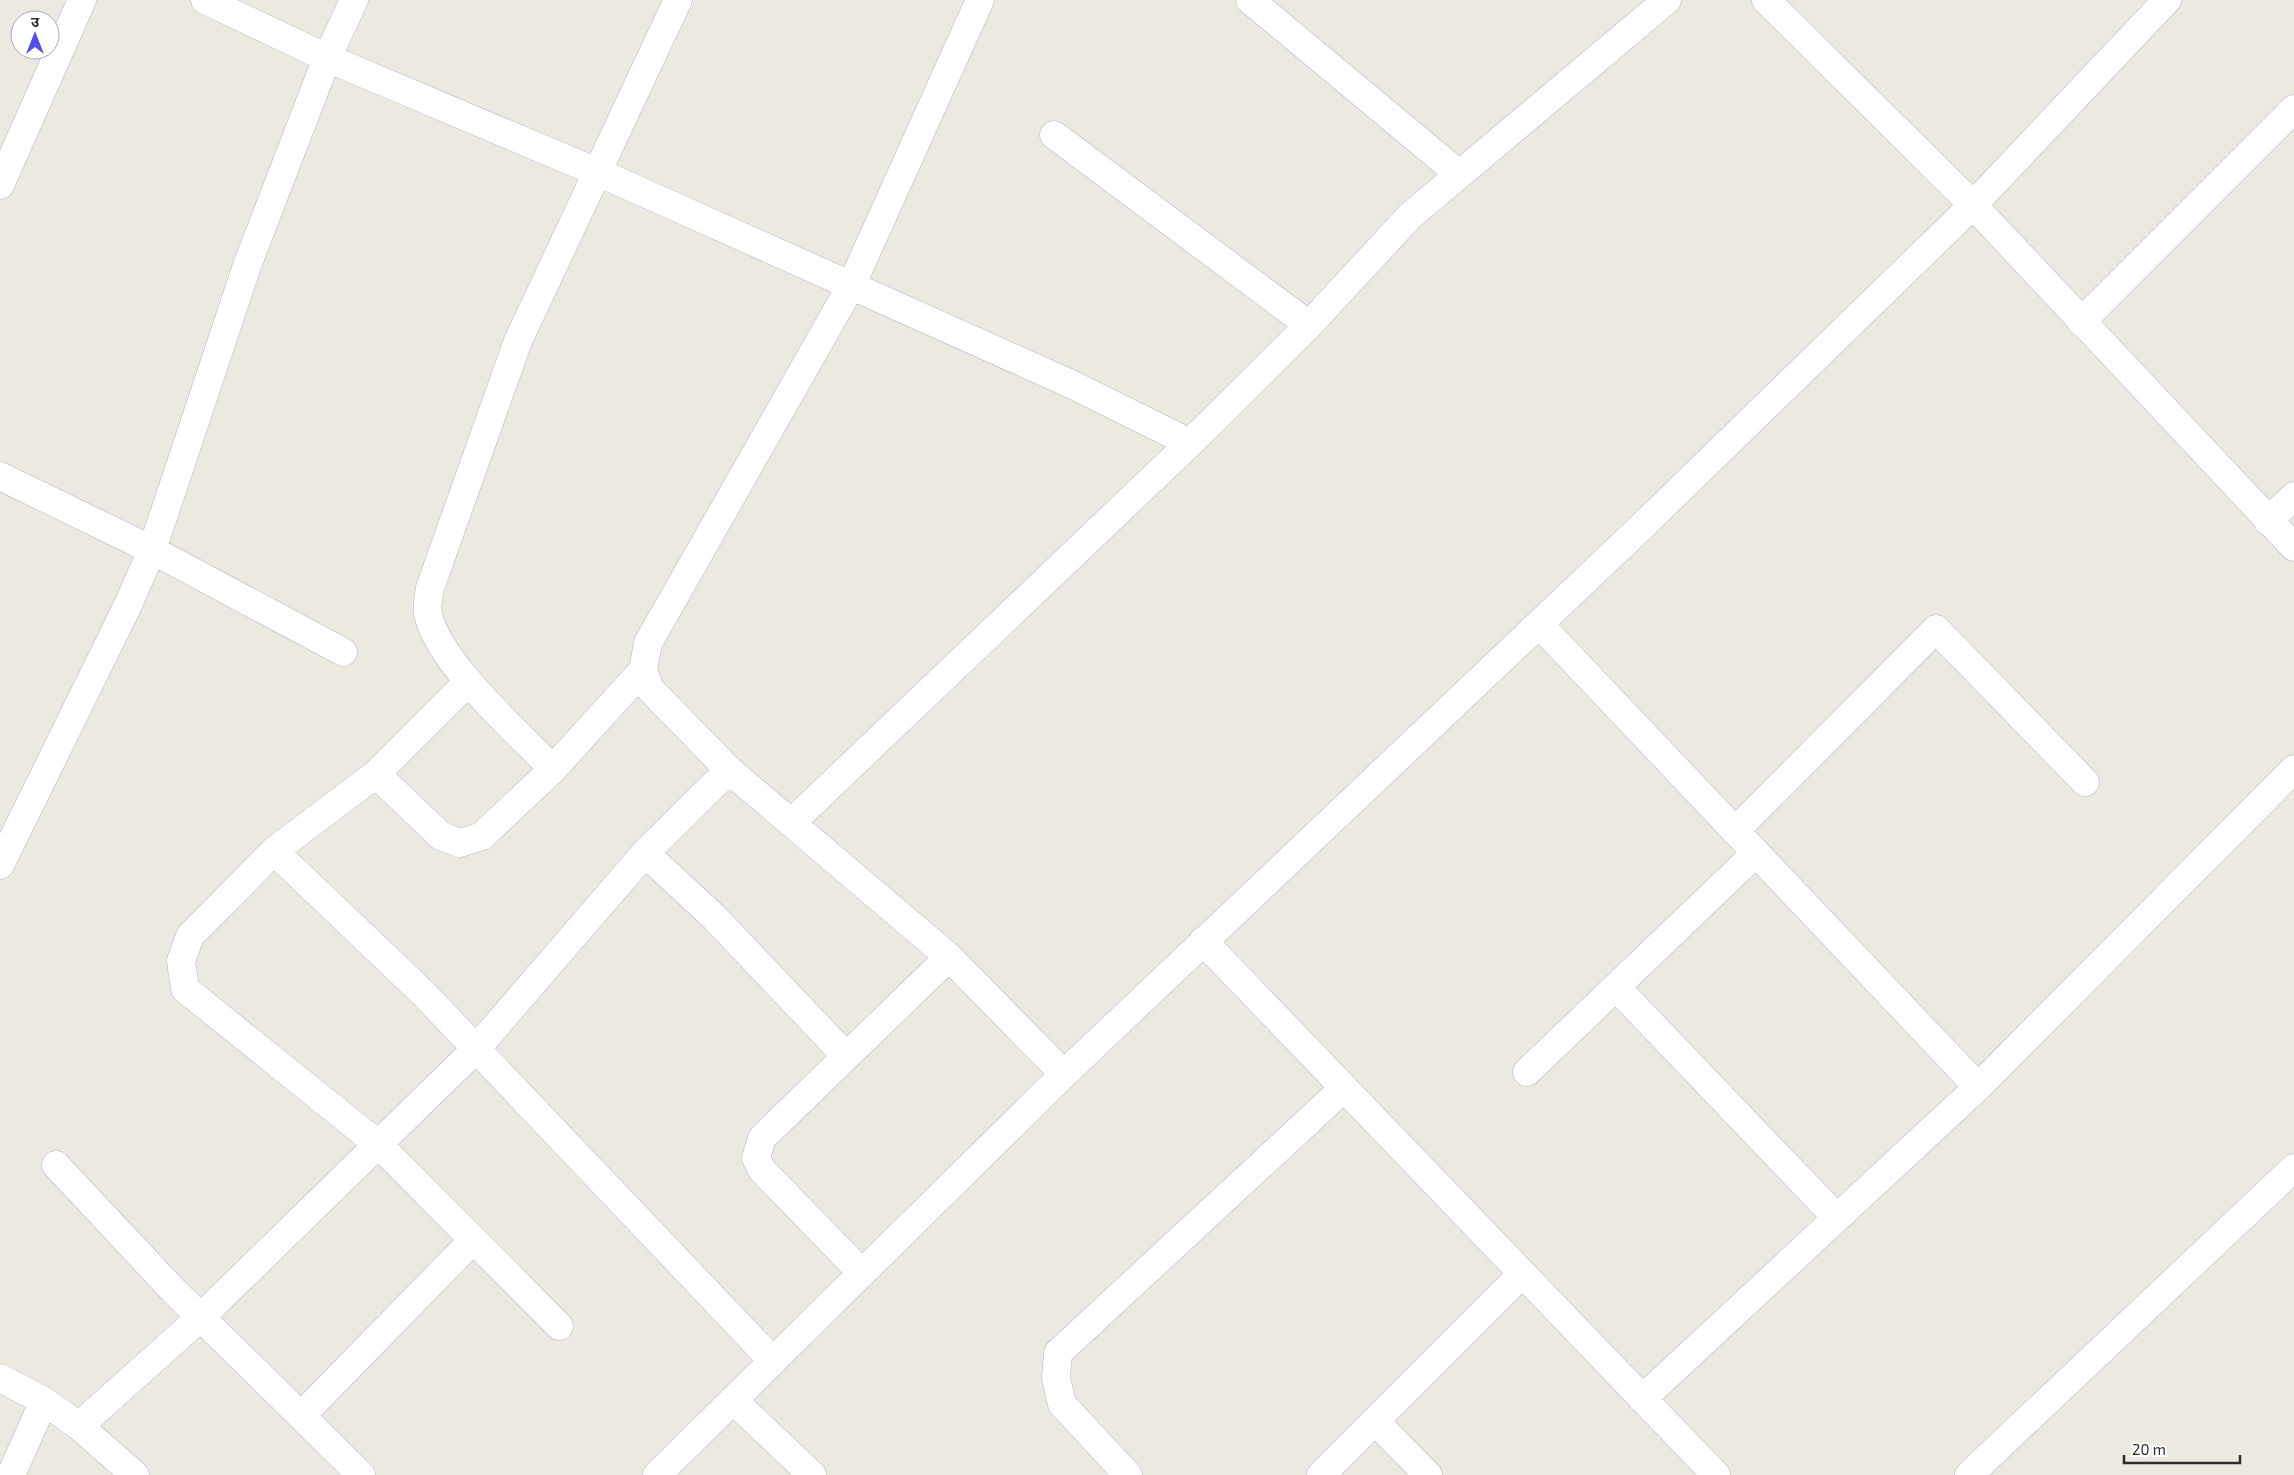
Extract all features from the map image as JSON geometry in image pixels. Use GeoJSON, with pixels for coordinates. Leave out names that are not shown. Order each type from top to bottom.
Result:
{"type":"FeatureCollection","features":[{"type":"Feature","properties":{"kind":"street"},"geometry":{"type":"LineString","coordinates":[[0,185],[82,0]]}},
{"type":"Feature","properties":{"kind":"street"},"geometry":{"type":"LineString","coordinates":[[205,0],[327,58],[597,172],[1071,384],[1190,443]]}},
{"type":"Feature","properties":{"kind":"street"},"geometry":{"type":"LineString","coordinates":[[0,865],[127,607],[152,550],[248,263],[327,58],[354,0]]}},
{"type":"Feature","properties":{"kind":"street"},"geometry":{"type":"LineString","coordinates":[[553,769],[468,682],[434,634],[428,613],[430,588],[518,341],[678,0]]}},
{"type":"Feature","properties":{"kind":"street"},"geometry":{"type":"LineString","coordinates":[[980,0],[851,286],[648,643],[643,670],[650,689],[729,770],[948,957],[1064,1074]]}},
{"type":"Feature","properties":{"kind":"street"},"geometry":{"type":"LineString","coordinates":[[1250,0],[1458,174]]}},
{"type":"Feature","properties":{"kind":"street"},"geometry":{"type":"LineString","coordinates":[[791,823],[1190,443],[1309,325],[1410,216],[1667,0]]}},
{"type":"Feature","properties":{"kind":"street"},"geometry":{"type":"LineString","coordinates":[[1766,0],[1973,205],[2294,547]]}},
{"type":"Feature","properties":{"kind":"street"},"geometry":{"type":"LineString","coordinates":[[657,1475],[1064,1074],[1539,624],[1973,205],[2167,0]]}},
{"type":"Feature","properties":{"kind":"street"},"geometry":{"type":"LineString","coordinates":[[2081,322],[2294,109]]}},
{"type":"Feature","properties":{"kind":"street"},"geometry":{"type":"LineString","coordinates":[[1054,135],[1309,325]]}},
{"type":"Feature","properties":{"kind":"street"},"geometry":{"type":"LineString","coordinates":[[0,476],[152,550],[342,652]]}},
{"type":"Feature","properties":{"kind":"street"},"geometry":{"type":"LineString","coordinates":[[2268,521],[2294,496]]}},
{"type":"Feature","properties":{"kind":"street"},"geometry":{"type":"LineString","coordinates":[[1539,624],[1978,1087]]}},
{"type":"Feature","properties":{"kind":"street"},"geometry":{"type":"LineString","coordinates":[[1735,831],[1936,629],[2086,782]]}},
{"type":"Feature","properties":{"kind":"street"},"geometry":{"type":"LineString","coordinates":[[376,774],[441,836],[460,843],[482,836],[553,769],[643,670]]}},
{"type":"Feature","properties":{"kind":"street"},"geometry":{"type":"LineString","coordinates":[[468,682],[376,774],[274,851],[190,936],[181,961],[185,989],[379,1145],[559,1326]]}},
{"type":"Feature","properties":{"kind":"street"},"geometry":{"type":"LineString","coordinates":[[1642,1399],[1978,1087],[2294,769]]}},
{"type":"Feature","properties":{"kind":"street"},"geometry":{"type":"LineString","coordinates":[[79,1426],[201,1317],[476,1049],[645,853],[729,770]]}},
{"type":"Feature","properties":{"kind":"street"},"geometry":{"type":"LineString","coordinates":[[274,851],[424,994],[774,1360]]}},
{"type":"Feature","properties":{"kind":"street"},"geometry":{"type":"LineString","coordinates":[[645,853],[714,917],[846,1056]]}},
{"type":"Feature","properties":{"kind":"street"},"geometry":{"type":"LineString","coordinates":[[1527,1072],[1756,853]]}},
{"type":"Feature","properties":{"kind":"street"},"geometry":{"type":"LineString","coordinates":[[1203,942],[1716,1475]]}},
{"type":"Feature","properties":{"kind":"street"},"geometry":{"type":"LineString","coordinates":[[862,1273],[762,1170],[756,1158],[762,1138],[948,957]]}},
{"type":"Feature","properties":{"kind":"street"},"geometry":{"type":"LineString","coordinates":[[1616,987],[1836,1218]]}},
{"type":"Feature","properties":{"kind":"street"},"geometry":{"type":"LineString","coordinates":[[1128,1475],[1062,1404],[1056,1378],[1058,1354],[1344,1088]]}},
{"type":"Feature","properties":{"kind":"street"},"geometry":{"type":"LineString","coordinates":[[56,1165],[171,1288],[360,1475]]}},
{"type":"Feature","properties":{"kind":"street"},"geometry":{"type":"LineString","coordinates":[[1969,1475],[2294,1168]]}},
{"type":"Feature","properties":{"kind":"street"},"geometry":{"type":"LineString","coordinates":[[301,1416],[473,1240]]}},
{"type":"Feature","properties":{"kind":"street"},"geometry":{"type":"LineString","coordinates":[[1321,1475],[1522,1274]]}},
{"type":"Feature","properties":{"kind":"street"},"geometry":{"type":"LineString","coordinates":[[0,1378],[44,1401],[79,1426],[135,1475]]}},
{"type":"Feature","properties":{"kind":"street"},"geometry":{"type":"LineString","coordinates":[[733,1400],[812,1475]]}},
{"type":"Feature","properties":{"kind":"street"},"geometry":{"type":"LineString","coordinates":[[11,1475],[44,1401]]}},
{"type":"Feature","properties":{"kind":"street"},"geometry":{"type":"LineString","coordinates":[[1375,1421],[1428,1475]]}}]}
